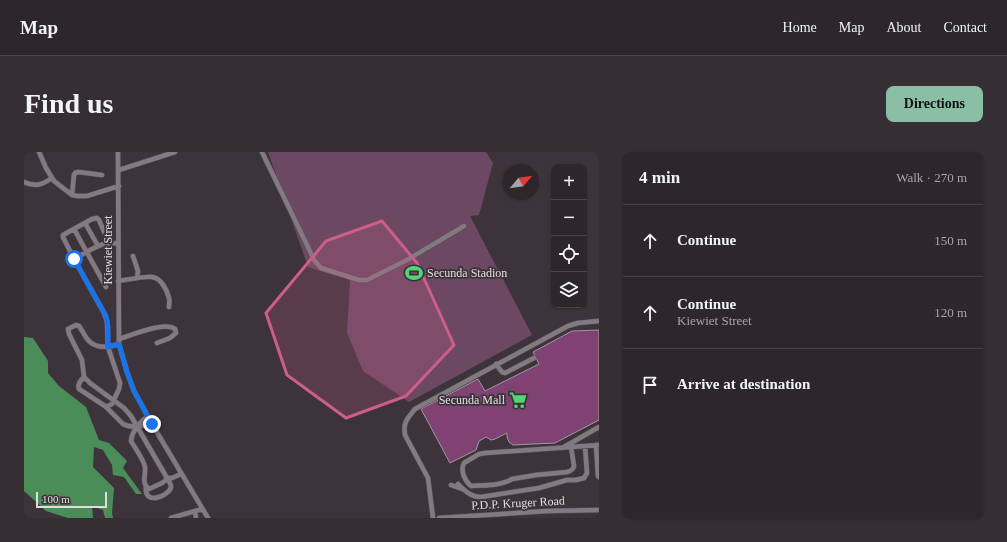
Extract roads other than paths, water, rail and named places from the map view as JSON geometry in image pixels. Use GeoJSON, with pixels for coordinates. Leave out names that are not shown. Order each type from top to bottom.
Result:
{"type":"FeatureCollection","features":[{"type":"Feature","properties":{"kind":"street"},"geometry":{"type":"LineString","coordinates":[[39,152],[54,181],[72,195],[87,196],[119,186]]}},
{"type":"Feature","properties":{"kind":"street","name":"Kiewiet Street"},"geometry":{"type":"LineString","coordinates":[[118,152],[119,342],[134,391],[208,518]]}},
{"type":"Feature","properties":{"kind":"street"},"geometry":{"type":"LineString","coordinates":[[119,170],[175,152]]}},
{"type":"Feature","properties":{"kind":"street"},"geometry":{"type":"LineString","coordinates":[[262,152],[306,245],[314,260],[321,268],[359,280],[367,280],[407,260],[464,226]]}},
{"type":"Feature","properties":{"kind":"street"},"geometry":{"type":"LineString","coordinates":[[72,195],[75,173],[78,172],[102,175]]}},
{"type":"Feature","properties":{"kind":"street"},"geometry":{"type":"LineString","coordinates":[[24,182],[34,185],[42,185],[52,178]]}},
{"type":"Feature","properties":{"kind":"street"},"geometry":{"type":"LineString","coordinates":[[105,406],[112,404],[120,382],[108,347],[108,327],[106,316],[74,259],[63,236],[64,234],[96,218],[99,219],[109,243]]}},
{"type":"Feature","properties":{"kind":"street"},"geometry":{"type":"LineString","coordinates":[[85,223],[98,246]]}},
{"type":"Feature","properties":{"kind":"street"},"geometry":{"type":"LineString","coordinates":[[74,229],[106,287]]}},
{"type":"Feature","properties":{"kind":"street"},"geometry":{"type":"LineString","coordinates":[[74,259],[103,244],[118,243]]}},
{"type":"Feature","properties":{"kind":"street"},"geometry":{"type":"LineString","coordinates":[[133,256],[138,271],[138,278]]}},
{"type":"Feature","properties":{"kind":"street"},"geometry":{"type":"LineString","coordinates":[[118,281],[138,278],[157,278],[165,287],[169,299],[169,307]]}},
{"type":"Feature","properties":{"kind":"street"},"geometry":{"type":"LineString","coordinates":[[432,518],[428,478],[406,435],[404,428],[407,420],[415,409],[568,326],[578,323],[599,322]]}},
{"type":"Feature","properties":{"kind":"street"},"geometry":{"type":"LineString","coordinates":[[148,416],[140,423],[137,427],[132,434],[131,441],[145,467],[144,484],[146,487],[146,492],[150,498],[154,498],[166,494],[171,488],[163,469],[137,427],[131,416],[124,408],[84,377],[82,360],[68,329],[76,325],[79,326],[90,343],[108,347],[153,328],[172,326],[175,329],[176,333],[172,337],[157,343]]}},
{"type":"Feature","properties":{"kind":"street"},"geometry":{"type":"LineString","coordinates":[[496,364],[502,372],[505,373],[534,358]]}},
{"type":"Feature","properties":{"kind":"street"},"geometry":{"type":"LineString","coordinates":[[84,377],[79,384],[79,389],[105,406],[123,424],[128,427],[152,424]]}},
{"type":"Feature","properties":{"kind":"street"},"geometry":{"type":"LineString","coordinates":[[562,448],[599,426]]}},
{"type":"Feature","properties":{"kind":"street"},"geometry":{"type":"LineString","coordinates":[[571,447],[574,466],[573,469],[567,472],[512,479],[510,481],[498,484],[471,486],[467,482],[462,470],[464,463],[479,454],[597,445],[599,477]]}},
{"type":"Feature","properties":{"kind":"street"},"geometry":{"type":"LineString","coordinates":[[451,485],[474,496],[481,497],[539,488],[567,480],[582,479],[587,473],[585,446]]}},
{"type":"Feature","properties":{"kind":"street"},"geometry":{"type":"LineString","coordinates":[[146,487],[149,489],[162,483],[167,478],[172,478],[181,474]]}},
{"type":"Feature","properties":{"kind":"street"},"geometry":{"type":"LineString","coordinates":[[458,484],[464,490]]}},
{"type":"Feature","properties":{"kind":"street"},"geometry":{"type":"LineString","coordinates":[[171,518],[202,509]]}},
{"type":"Feature","properties":{"kind":"street","name":"P.D.P. Kruger Road"},"geometry":{"type":"LineString","coordinates":[[439,518],[547,511],[599,510]]}},
{"type":"Feature","properties":{"kind":"street"},"geometry":{"type":"LineString","coordinates":[[195,511],[196,518]]}},
{"type":"Feature","properties":{"kind":"place","name":"Secunda Stadion"},"geometry":{"type":"Point","coordinates":[414,273]}},
{"type":"Feature","properties":{"kind":"place","name":"Secunda Mall"},"geometry":{"type":"Point","coordinates":[518,400]}}]}
